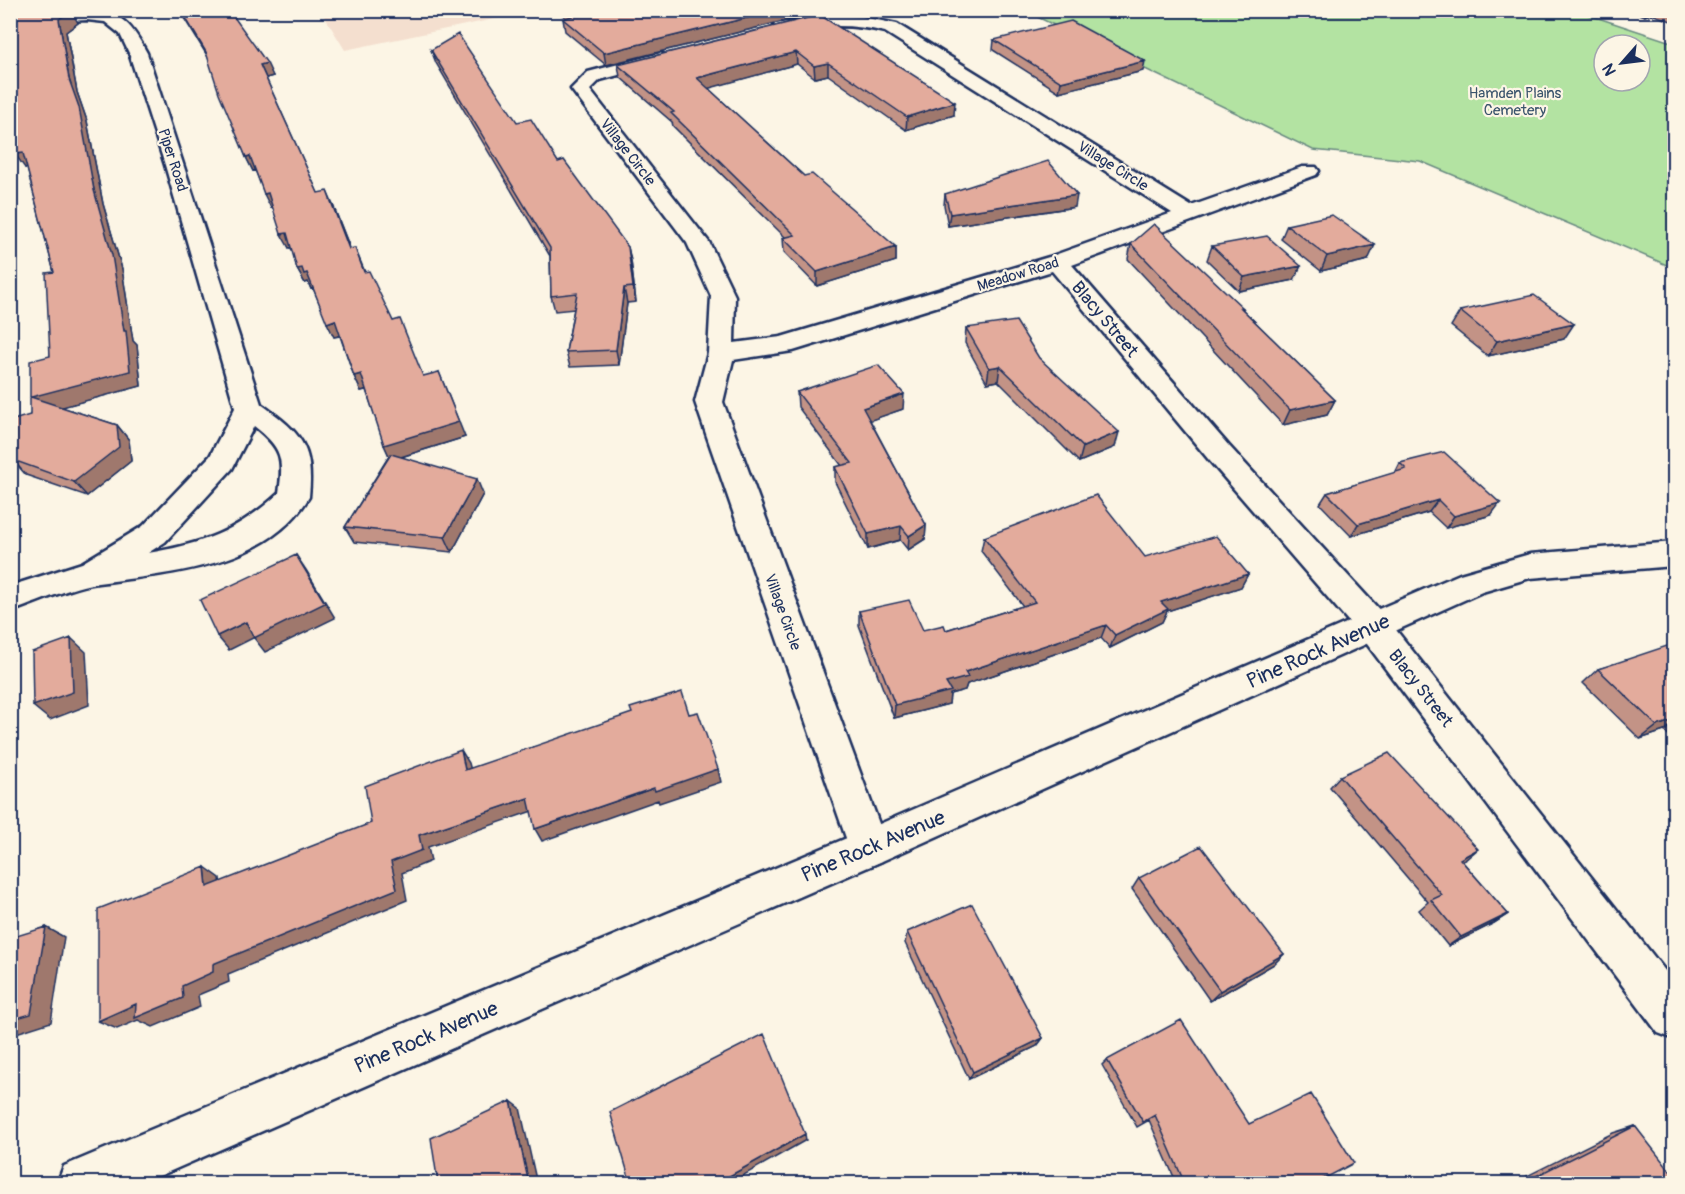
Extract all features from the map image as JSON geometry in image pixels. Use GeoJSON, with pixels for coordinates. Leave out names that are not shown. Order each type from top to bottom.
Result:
{"type":"FeatureCollection","features":[{"type":"Feature","properties":{"kind":"street","name":"Piper Road"},"geometry":{"type":"LineString","coordinates":[[10,19],[87,15],[110,18],[127,31],[138,53],[175,165],[249,408]]}},
{"type":"Feature","properties":{"kind":"street","name":"Village Circle"},"geometry":{"type":"LineString","coordinates":[[760,33],[823,19],[860,20],[891,28],[1189,214]]}},
{"type":"Feature","properties":{"kind":"street","name":"Village Circle"},"geometry":{"type":"LineString","coordinates":[[680,53],[594,76],[580,89],[698,242],[723,296],[721,353],[709,402],[868,848]]}},
{"type":"Feature","properties":{"kind":"street","name":"Meadow Road"},"geometry":{"type":"LineString","coordinates":[[721,353],[784,345],[1057,262],[1309,171]]}},
{"type":"Feature","properties":{"kind":"street","name":"Blacy Street"},"geometry":{"type":"LineString","coordinates":[[1057,262],[1219,453],[1373,626],[1674,1017]]}},
{"type":"Feature","properties":{"kind":"street"},"geometry":{"type":"LineString","coordinates":[[10,599],[93,572],[166,564],[218,548],[262,526],[294,497],[298,465],[287,438],[249,408],[222,462],[154,534],[93,572]]}},
{"type":"Feature","properties":{"kind":"street","name":"Pine Rock Avenue"},"geometry":{"type":"LineString","coordinates":[[82,1184],[868,848],[1472,582],[1530,566],[1674,554]]}},
{"type":"Feature","properties":{"kind":"shaded area"},"geometry":{"type":"Polygon","coordinates":[[[321,11],[532,11],[345,50],[321,11]]]}},
{"type":"Feature","properties":{"kind":"green space","name":"Hamden Plains Cemetery"},"geometry":{"type":"Polygon","coordinates":[[[1574,10],[1644,33],[1592,33],[1592,93],[1652,93],[1652,36],[1674,43],[1674,268],[1420,161],[1313,150],[1025,11],[1574,10]]]}},
{"type":"Feature","properties":{"kind":"building"},"geometry":{"type":"Polygon","coordinates":[[[71,10],[59,19],[69,79],[79,107],[94,190],[112,255],[124,331],[126,331],[130,371],[31,397],[117,425],[119,447],[74,482],[13,460],[10,435],[10,421],[30,415],[30,361],[50,356],[46,273],[54,272],[23,153],[15,154],[11,116],[19,114],[10,77],[10,13],[71,10]]]}},
{"type":"Feature","properties":{"kind":"building"},"geometry":{"type":"Polygon","coordinates":[[[181,10],[229,10],[267,63],[260,65],[318,193],[327,191],[349,249],[355,248],[364,272],[369,271],[393,321],[400,319],[423,376],[439,372],[459,422],[384,445],[361,374],[354,376],[335,320],[327,323],[307,273],[304,274],[302,268],[297,269],[287,233],[281,234],[268,193],[264,194],[250,156],[246,157],[219,93],[206,52],[181,10]]]}},
{"type":"Feature","properties":{"kind":"building"},"geometry":{"type":"Polygon","coordinates":[[[569,10],[779,10],[604,53],[563,19],[575,15],[569,10]]]}},
{"type":"Feature","properties":{"kind":"building"},"geometry":{"type":"Polygon","coordinates":[[[820,15],[955,102],[907,117],[828,63],[814,66],[796,52],[697,78],[804,176],[812,174],[896,247],[817,272],[783,238],[795,235],[671,113],[674,112],[618,65],[820,15]]]}},
{"type":"Feature","properties":{"kind":"building"},"geometry":{"type":"Polygon","coordinates":[[[1071,21],[1145,61],[1061,82],[994,40],[1071,21]]]}},
{"type":"Feature","properties":{"kind":"building"},"geometry":{"type":"Polygon","coordinates":[[[458,34],[517,122],[531,119],[558,162],[564,160],[628,247],[633,287],[624,288],[616,350],[566,352],[577,293],[551,296],[550,248],[431,50],[458,34]]]}},
{"type":"Feature","properties":{"kind":"building"},"geometry":{"type":"Polygon","coordinates":[[[1048,161],[1077,195],[950,214],[945,194],[1048,161]]]}},
{"type":"Feature","properties":{"kind":"building"},"geometry":{"type":"Polygon","coordinates":[[[1332,215],[1375,245],[1327,256],[1287,225],[1332,215]]]}},
{"type":"Feature","properties":{"kind":"building"},"geometry":{"type":"Polygon","coordinates":[[[1154,224],[1243,308],[1241,308],[1335,400],[1290,410],[1131,244],[1154,224]]]}},
{"type":"Feature","properties":{"kind":"building"},"geometry":{"type":"Polygon","coordinates":[[[1267,236],[1301,266],[1244,277],[1212,246],[1267,236]]]}},
{"type":"Feature","properties":{"kind":"building"},"geometry":{"type":"Polygon","coordinates":[[[1534,295],[1574,324],[1497,341],[1460,311],[1534,295]]]}},
{"type":"Feature","properties":{"kind":"building"},"geometry":{"type":"Polygon","coordinates":[[[1016,321],[1039,358],[1119,432],[1083,447],[1000,366],[989,368],[966,328],[1016,321]]]}},
{"type":"Feature","properties":{"kind":"building"},"geometry":{"type":"Polygon","coordinates":[[[878,365],[904,394],[863,408],[926,525],[909,536],[901,526],[868,534],[835,467],[852,463],[797,392],[878,365]]]}},
{"type":"Feature","properties":{"kind":"building"},"geometry":{"type":"Polygon","coordinates":[[[1444,452],[1500,503],[1454,516],[1438,500],[1358,524],[1327,493],[1406,469],[1400,463],[1444,452]]]}},
{"type":"Feature","properties":{"kind":"building"},"geometry":{"type":"Polygon","coordinates":[[[391,454],[477,479],[445,537],[345,527],[391,454]]]}},
{"type":"Feature","properties":{"kind":"building"},"geometry":{"type":"Polygon","coordinates":[[[1096,495],[1145,557],[1216,536],[1248,574],[1161,602],[1168,609],[1115,635],[1106,625],[965,672],[968,677],[946,683],[951,691],[895,705],[859,611],[909,600],[923,630],[944,625],[946,630],[1035,602],[984,537],[1096,495]]]}},
{"type":"Feature","properties":{"kind":"building"},"geometry":{"type":"Polygon","coordinates":[[[296,555],[325,603],[254,638],[246,622],[217,636],[200,600],[296,555]]]}},
{"type":"Feature","properties":{"kind":"building"},"geometry":{"type":"Polygon","coordinates":[[[71,638],[73,692],[33,706],[32,652],[71,638]]]}},
{"type":"Feature","properties":{"kind":"building"},"geometry":{"type":"Polygon","coordinates":[[[1670,645],[1674,648],[1674,720],[1657,726],[1598,669],[1670,645]]]}},
{"type":"Feature","properties":{"kind":"building"},"geometry":{"type":"Polygon","coordinates":[[[682,692],[689,714],[698,712],[718,769],[655,791],[654,788],[535,829],[528,798],[419,835],[422,850],[391,862],[397,889],[213,964],[213,972],[182,986],[183,998],[135,1018],[136,1004],[98,1021],[98,909],[205,867],[207,887],[371,823],[365,786],[461,750],[465,770],[632,713],[630,708],[682,692]]]}},
{"type":"Feature","properties":{"kind":"building"},"geometry":{"type":"Polygon","coordinates":[[[1389,753],[1478,849],[1460,859],[1508,914],[1461,937],[1431,900],[1442,895],[1340,776],[1389,753]]]}},
{"type":"Feature","properties":{"kind":"building"},"geometry":{"type":"Polygon","coordinates":[[[1201,846],[1284,954],[1220,991],[1139,878],[1201,846]]]}},
{"type":"Feature","properties":{"kind":"building"},"geometry":{"type":"Polygon","coordinates":[[[972,904],[1043,1038],[973,1072],[907,932],[972,904]]]}},
{"type":"Feature","properties":{"kind":"building"},"geometry":{"type":"Polygon","coordinates":[[[46,927],[31,1014],[10,1020],[10,938],[46,927]]]}},
{"type":"Feature","properties":{"kind":"building"},"geometry":{"type":"Polygon","coordinates":[[[1181,1020],[1249,1124],[1311,1094],[1354,1163],[1314,1184],[1185,1184],[1155,1115],[1143,1122],[1107,1060],[1181,1020]]]}},
{"type":"Feature","properties":{"kind":"building"},"geometry":{"type":"Polygon","coordinates":[[[764,1034],[805,1134],[715,1184],[631,1184],[610,1112],[764,1034]]]}},
{"type":"Feature","properties":{"kind":"building"},"geometry":{"type":"Polygon","coordinates":[[[511,1101],[529,1184],[438,1184],[431,1138],[511,1101]]]}},
{"type":"Feature","properties":{"kind":"building"},"geometry":{"type":"Polygon","coordinates":[[[1635,1126],[1674,1176],[1674,1184],[1539,1184],[1534,1177],[1635,1126]]]}}]}
